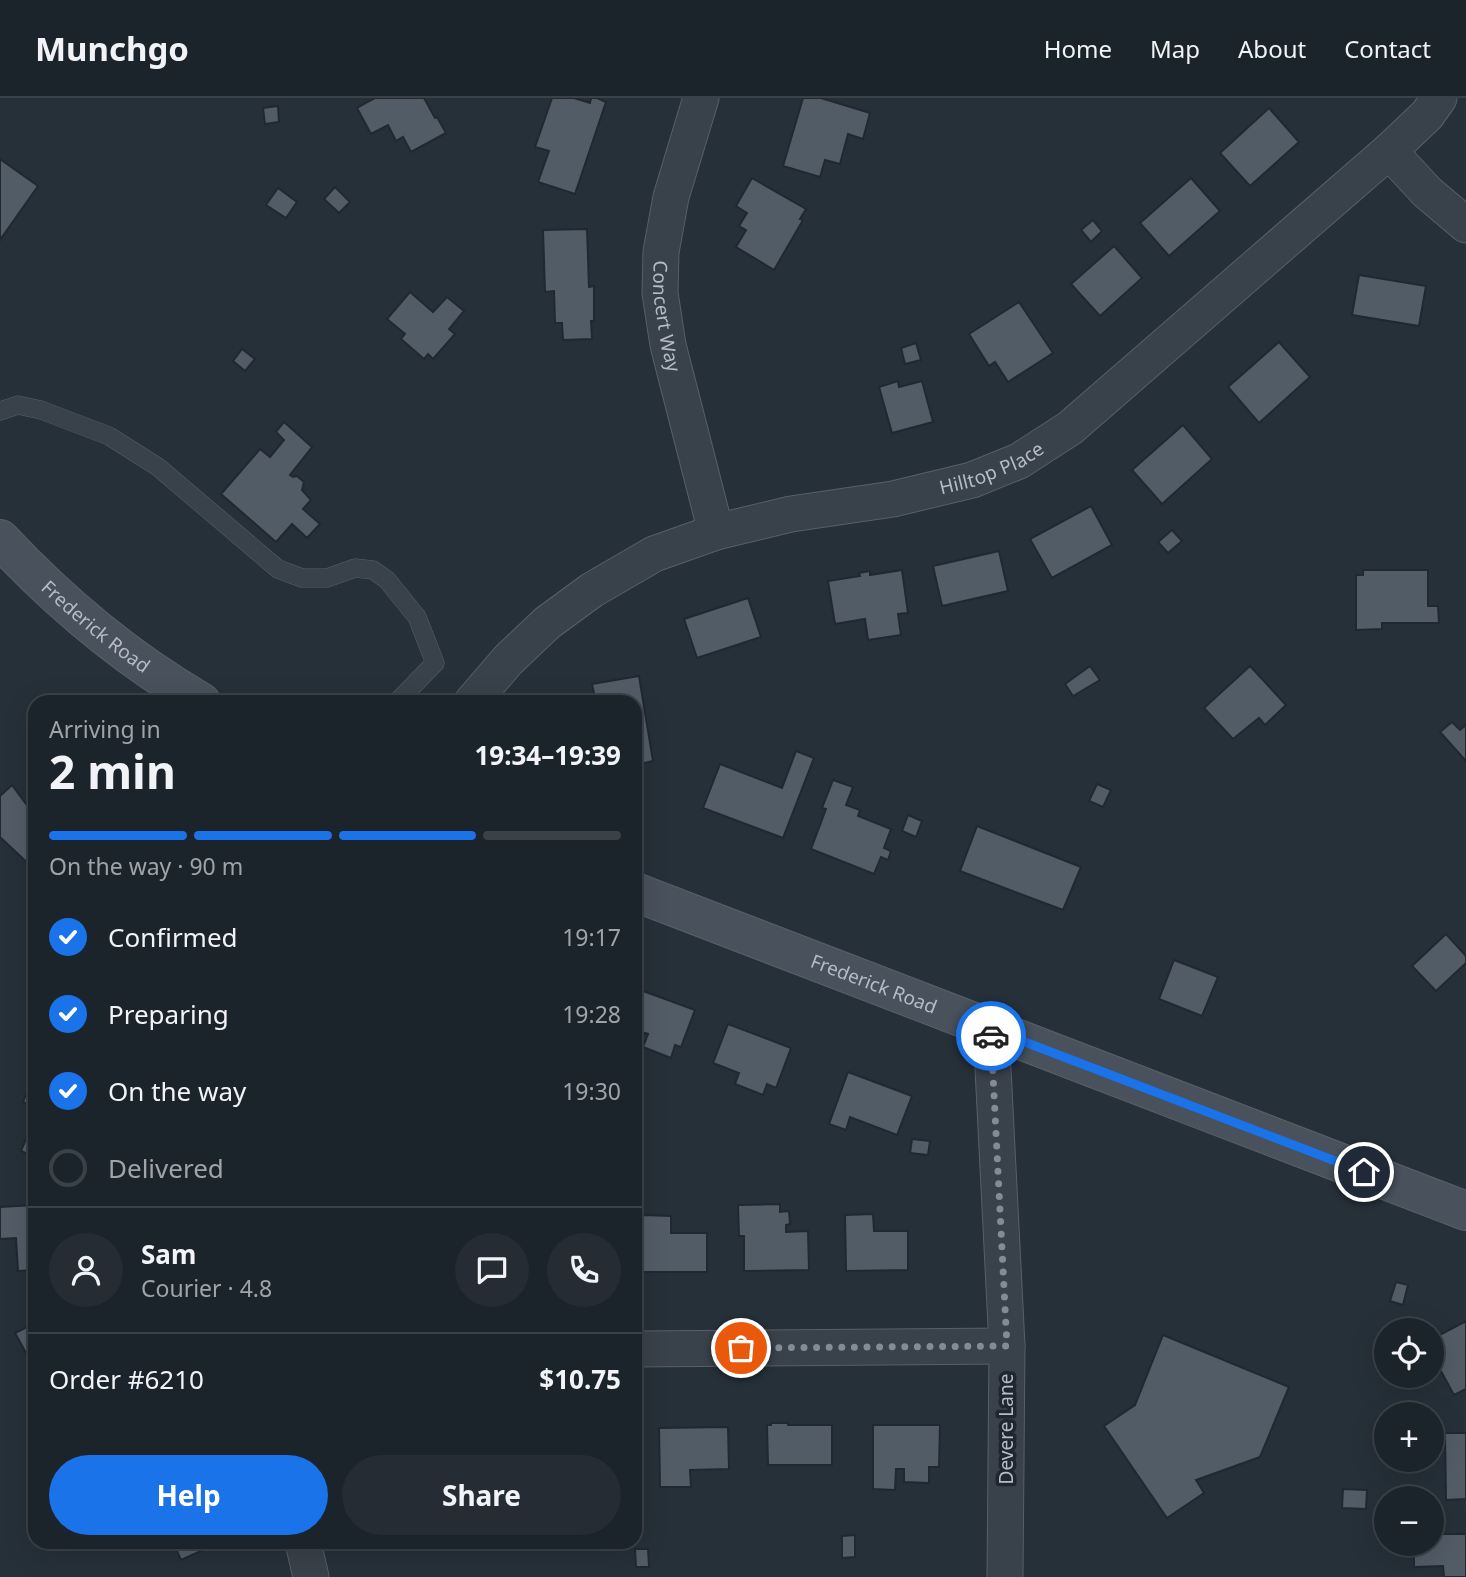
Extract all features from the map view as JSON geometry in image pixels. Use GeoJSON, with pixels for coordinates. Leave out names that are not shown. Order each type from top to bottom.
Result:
{"type":"FeatureCollection","features":[{"type":"Feature","properties":{"kind":"main road","name":"Frederick Road"},"geometry":{"type":"LineString","coordinates":[[0,539],[71,607],[131,656],[190,695]]}},
{"type":"Feature","properties":{"kind":"main road","name":"Frederick Road"},"geometry":{"type":"LineString","coordinates":[[642,895],[1466,1211]]}},
{"type":"Feature","properties":{"kind":"street","name":"Concert Way"},"geometry":{"type":"LineString","coordinates":[[701,98],[671,197],[661,252],[660,293],[668,345],[716,532]]}},
{"type":"Feature","properties":{"kind":"street","name":"Hilltop Place"},"geometry":{"type":"LineString","coordinates":[[478,695],[508,660],[547,623],[592,590],[654,554],[716,532],[791,514],[893,499],[972,480],[1018,461],[1070,428],[1389,151],[1427,115],[1439,98]]}},
{"type":"Feature","properties":{"kind":"street"},"geometry":{"type":"LineString","coordinates":[[1389,151],[1427,192],[1466,225]]}},
{"type":"Feature","properties":{"kind":"street","name":"Devere Lane"},"geometry":{"type":"LineString","coordinates":[[991,1029],[1007,1346],[1005,1577]]}},
{"type":"Feature","properties":{"kind":"street"},"geometry":{"type":"LineString","coordinates":[[642,1349],[1007,1346]]}},
{"type":"Feature","properties":{"kind":"street"},"geometry":{"type":"LineString","coordinates":[[305,1549],[311,1577]]}},
{"type":"Feature","properties":{"kind":"lane"},"geometry":{"type":"LineString","coordinates":[[0,411],[18,405],[41,410],[109,436],[158,467],[278,569],[302,578],[327,578],[355,568],[373,570],[387,580],[417,617],[435,663],[404,695]]}},
{"type":"Feature","properties":{"kind":"building"},"geometry":{"type":"Polygon","coordinates":[[[375,98],[424,98],[446,133],[411,152],[403,137],[396,141],[388,125],[371,134],[357,108],[375,98]]]}},
{"type":"Feature","properties":{"kind":"building"},"geometry":{"type":"Polygon","coordinates":[[[552,98],[574,98],[590,103],[591,98],[597,98],[606,102],[575,194],[538,182],[549,151],[535,147],[552,98]]]}},
{"type":"Feature","properties":{"kind":"building"},"geometry":{"type":"Polygon","coordinates":[[[803,98],[821,98],[870,113],[863,139],[848,134],[840,164],[825,160],[820,177],[783,166],[803,98]]]}},
{"type":"Feature","properties":{"kind":"building"},"geometry":{"type":"Polygon","coordinates":[[[278,106],[279,122],[265,124],[263,108],[278,106]]]}},
{"type":"Feature","properties":{"kind":"building"},"geometry":{"type":"Polygon","coordinates":[[[1269,108],[1299,142],[1250,186],[1220,153],[1269,108]]]}},
{"type":"Feature","properties":{"kind":"building"},"geometry":{"type":"Polygon","coordinates":[[[0,159],[38,186],[0,240],[0,159]]]}},
{"type":"Feature","properties":{"kind":"building"},"geometry":{"type":"Polygon","coordinates":[[[752,178],[806,209],[800,219],[803,220],[774,270],[736,247],[746,230],[739,226],[747,213],[736,206],[752,178]]]}},
{"type":"Feature","properties":{"kind":"building"},"geometry":{"type":"Polygon","coordinates":[[[1191,178],[1220,211],[1169,256],[1140,223],[1191,178]]]}},
{"type":"Feature","properties":{"kind":"building"},"geometry":{"type":"Polygon","coordinates":[[[335,187],[350,202],[339,213],[324,199],[335,187]]]}},
{"type":"Feature","properties":{"kind":"building"},"geometry":{"type":"Polygon","coordinates":[[[278,188],[297,202],[286,218],[266,205],[278,188]]]}},
{"type":"Feature","properties":{"kind":"building"},"geometry":{"type":"Polygon","coordinates":[[[1093,220],[1102,231],[1091,242],[1081,230],[1093,220]]]}},
{"type":"Feature","properties":{"kind":"building"},"geometry":{"type":"Polygon","coordinates":[[[587,229],[589,287],[594,286],[592,339],[563,340],[562,323],[555,323],[554,291],[545,292],[543,230],[587,229]]]}},
{"type":"Feature","properties":{"kind":"building"},"geometry":{"type":"Polygon","coordinates":[[[1114,246],[1142,278],[1100,316],[1071,284],[1114,246]]]}},
{"type":"Feature","properties":{"kind":"building"},"geometry":{"type":"Polygon","coordinates":[[[1359,275],[1426,286],[1419,326],[1352,315],[1359,275]]]}},
{"type":"Feature","properties":{"kind":"building"},"geometry":{"type":"Polygon","coordinates":[[[410,292],[433,312],[447,297],[464,311],[449,329],[455,334],[433,359],[428,354],[424,359],[401,339],[405,334],[387,319],[410,292]]]}},
{"type":"Feature","properties":{"kind":"building"},"geometry":{"type":"Polygon","coordinates":[[[1019,302],[1053,353],[1008,382],[995,362],[989,366],[969,334],[1019,302]]]}},
{"type":"Feature","properties":{"kind":"building"},"geometry":{"type":"Polygon","coordinates":[[[1279,342],[1310,377],[1259,423],[1228,387],[1279,342]]]}},
{"type":"Feature","properties":{"kind":"building"},"geometry":{"type":"Polygon","coordinates":[[[916,343],[921,360],[905,364],[901,348],[916,343]]]}},
{"type":"Feature","properties":{"kind":"building"},"geometry":{"type":"Polygon","coordinates":[[[242,349],[255,359],[245,371],[233,361],[242,349]]]}},
{"type":"Feature","properties":{"kind":"building"},"geometry":{"type":"Polygon","coordinates":[[[898,381],[899,387],[922,381],[933,422],[892,433],[879,387],[898,381]]]}},
{"type":"Feature","properties":{"kind":"building"},"geometry":{"type":"Polygon","coordinates":[[[284,422],[312,447],[290,475],[297,476],[304,482],[302,490],[311,500],[303,509],[320,524],[307,538],[292,524],[276,542],[221,494],[260,449],[270,457],[284,440],[276,432],[284,422]]]}},
{"type":"Feature","properties":{"kind":"building"},"geometry":{"type":"Polygon","coordinates":[[[1183,425],[1212,459],[1162,504],[1132,470],[1183,425]]]}},
{"type":"Feature","properties":{"kind":"building"},"geometry":{"type":"Polygon","coordinates":[[[1091,506],[1112,545],[1052,578],[1030,539],[1091,506]]]}},
{"type":"Feature","properties":{"kind":"building"},"geometry":{"type":"Polygon","coordinates":[[[1172,530],[1182,541],[1168,553],[1158,542],[1172,530]]]}},
{"type":"Feature","properties":{"kind":"building"},"geometry":{"type":"Polygon","coordinates":[[[999,551],[1008,591],[942,606],[933,566],[999,551]]]}},
{"type":"Feature","properties":{"kind":"building"},"geometry":{"type":"Polygon","coordinates":[[[902,570],[908,613],[898,614],[901,635],[868,640],[865,619],[835,624],[828,581],[860,576],[859,573],[870,571],[870,575],[902,570]]]}},
{"type":"Feature","properties":{"kind":"building"},"geometry":{"type":"Polygon","coordinates":[[[1363,570],[1428,570],[1428,606],[1438,606],[1439,623],[1382,623],[1382,629],[1356,630],[1356,575],[1363,575],[1363,570]]]}},
{"type":"Feature","properties":{"kind":"building"},"geometry":{"type":"Polygon","coordinates":[[[748,598],[761,637],[697,658],[684,619],[748,598]]]}},
{"type":"Feature","properties":{"kind":"building"},"geometry":{"type":"Polygon","coordinates":[[[1090,666],[1100,680],[1073,696],[1065,684],[1090,666]]]}},
{"type":"Feature","properties":{"kind":"building"},"geometry":{"type":"Polygon","coordinates":[[[1250,666],[1286,705],[1265,725],[1259,718],[1233,739],[1204,708],[1250,666]]]}},
{"type":"Feature","properties":{"kind":"building"},"geometry":{"type":"Polygon","coordinates":[[[639,676],[653,761],[642,764],[642,695],[594,695],[592,684],[639,676]]]}},
{"type":"Feature","properties":{"kind":"building"},"geometry":{"type":"Polygon","coordinates":[[[1452,722],[1460,730],[1466,725],[1466,761],[1440,732],[1452,722]]]}},
{"type":"Feature","properties":{"kind":"building"},"geometry":{"type":"Polygon","coordinates":[[[796,751],[814,758],[783,838],[703,808],[720,764],[782,788],[796,751]]]}},
{"type":"Feature","properties":{"kind":"building"},"geometry":{"type":"Polygon","coordinates":[[[833,780],[853,787],[846,805],[860,810],[858,816],[891,829],[884,848],[891,851],[888,860],[881,857],[874,874],[811,849],[826,809],[822,808],[833,780]]]}},
{"type":"Feature","properties":{"kind":"building"},"geometry":{"type":"Polygon","coordinates":[[[1097,784],[1111,790],[1103,807],[1089,801],[1097,784]]]}},
{"type":"Feature","properties":{"kind":"building"},"geometry":{"type":"Polygon","coordinates":[[[12,785],[28,807],[28,863],[0,837],[0,796],[12,785]]]}},
{"type":"Feature","properties":{"kind":"building"},"geometry":{"type":"Polygon","coordinates":[[[908,815],[922,821],[916,837],[902,831],[908,815]]]}},
{"type":"Feature","properties":{"kind":"building"},"geometry":{"type":"Polygon","coordinates":[[[977,826],[1081,867],[1063,910],[960,871],[977,826]]]}},
{"type":"Feature","properties":{"kind":"building"},"geometry":{"type":"Polygon","coordinates":[[[1446,934],[1466,956],[1466,963],[1436,991],[1412,966],[1446,934]]]}},
{"type":"Feature","properties":{"kind":"building"},"geometry":{"type":"Polygon","coordinates":[[[1174,960],[1218,977],[1202,1016],[1159,999],[1174,960]]]}},
{"type":"Feature","properties":{"kind":"building"},"geometry":{"type":"Polygon","coordinates":[[[642,991],[695,1010],[681,1047],[675,1045],[671,1058],[643,1047],[648,1034],[642,1032],[642,991]]]}},
{"type":"Feature","properties":{"kind":"building"},"geometry":{"type":"Polygon","coordinates":[[[728,1024],[791,1048],[776,1088],[767,1084],[763,1095],[735,1084],[739,1073],[713,1063],[728,1024]]]}},
{"type":"Feature","properties":{"kind":"building"},"geometry":{"type":"Polygon","coordinates":[[[848,1072],[912,1096],[897,1135],[850,1117],[846,1130],[829,1124],[848,1072]]]}},
{"type":"Feature","properties":{"kind":"building"},"geometry":{"type":"Polygon","coordinates":[[[28,1090],[28,1104],[23,1102],[28,1090]]]}},
{"type":"Feature","properties":{"kind":"building"},"geometry":{"type":"Polygon","coordinates":[[[28,1134],[28,1154],[21,1151],[28,1134]]]}},
{"type":"Feature","properties":{"kind":"building"},"geometry":{"type":"Polygon","coordinates":[[[912,1139],[930,1141],[928,1155],[910,1153],[912,1139]]]}},
{"type":"Feature","properties":{"kind":"building"},"geometry":{"type":"Polygon","coordinates":[[[780,1204],[780,1212],[789,1211],[790,1224],[786,1225],[786,1232],[808,1231],[809,1270],[744,1271],[744,1236],[739,1236],[738,1205],[780,1204]]]}},
{"type":"Feature","properties":{"kind":"building"},"geometry":{"type":"Polygon","coordinates":[[[28,1205],[28,1270],[18,1271],[16,1238],[0,1239],[0,1207],[28,1205]]]}},
{"type":"Feature","properties":{"kind":"building"},"geometry":{"type":"Polygon","coordinates":[[[873,1214],[874,1231],[908,1231],[908,1270],[846,1271],[845,1215],[873,1214]]]}},
{"type":"Feature","properties":{"kind":"building"},"geometry":{"type":"Polygon","coordinates":[[[643,1215],[671,1216],[671,1233],[707,1233],[707,1272],[643,1272],[643,1215]]]}},
{"type":"Feature","properties":{"kind":"building"},"geometry":{"type":"Polygon","coordinates":[[[1396,1282],[1408,1285],[1403,1305],[1390,1301],[1396,1282]]]}},
{"type":"Feature","properties":{"kind":"building"},"geometry":{"type":"Polygon","coordinates":[[[1466,1321],[1466,1389],[1454,1395],[1444,1377],[1444,1333],[1466,1321]]]}},
{"type":"Feature","properties":{"kind":"building"},"geometry":{"type":"Polygon","coordinates":[[[28,1326],[28,1357],[15,1333],[28,1326]]]}},
{"type":"Feature","properties":{"kind":"building"},"geometry":{"type":"Polygon","coordinates":[[[1163,1335],[1289,1387],[1260,1457],[1196,1480],[1204,1493],[1167,1518],[1104,1426],[1135,1405],[1163,1335]]]}},
{"type":"Feature","properties":{"kind":"building"},"geometry":{"type":"Polygon","coordinates":[[[767,1425],[832,1425],[832,1465],[768,1465],[767,1425]]]}},
{"type":"Feature","properties":{"kind":"building"},"geometry":{"type":"Polygon","coordinates":[[[873,1425],[940,1425],[939,1467],[929,1467],[929,1483],[904,1482],[904,1469],[896,1469],[895,1490],[873,1489],[873,1425]]]}},
{"type":"Feature","properties":{"kind":"building"},"geometry":{"type":"Polygon","coordinates":[[[728,1427],[729,1469],[690,1470],[691,1487],[660,1487],[659,1428],[728,1427]]]}},
{"type":"Feature","properties":{"kind":"building"},"geometry":{"type":"Polygon","coordinates":[[[1445,1433],[1466,1433],[1466,1499],[1446,1500],[1445,1433]]]}},
{"type":"Feature","properties":{"kind":"building"},"geometry":{"type":"Polygon","coordinates":[[[1343,1489],[1367,1490],[1366,1509],[1342,1508],[1343,1489]]]}},
{"type":"Feature","properties":{"kind":"building"},"geometry":{"type":"Polygon","coordinates":[[[1444,1534],[1466,1534],[1466,1577],[1444,1577],[1443,1566],[1414,1567],[1414,1556],[1444,1556],[1444,1534]]]}},
{"type":"Feature","properties":{"kind":"building"},"geometry":{"type":"Polygon","coordinates":[[[855,1535],[855,1557],[842,1558],[842,1536],[855,1535]]]}},
{"type":"Feature","properties":{"kind":"building"},"geometry":{"type":"Polygon","coordinates":[[[176,1549],[206,1549],[181,1560],[176,1549]]]}},
{"type":"Feature","properties":{"kind":"building"},"geometry":{"type":"Polygon","coordinates":[[[635,1549],[648,1549],[649,1567],[636,1567],[635,1549]]]}},
{"type":"Feature","properties":{"kind":"way so far"},"geometry":{"type":"LineString","coordinates":[[741,1348],[1007,1346],[991,1036]]}},
{"type":"Feature","properties":{"kind":"route"},"geometry":{"type":"LineString","coordinates":[[991,1036],[991,1029],[1364,1172]]}}]}
